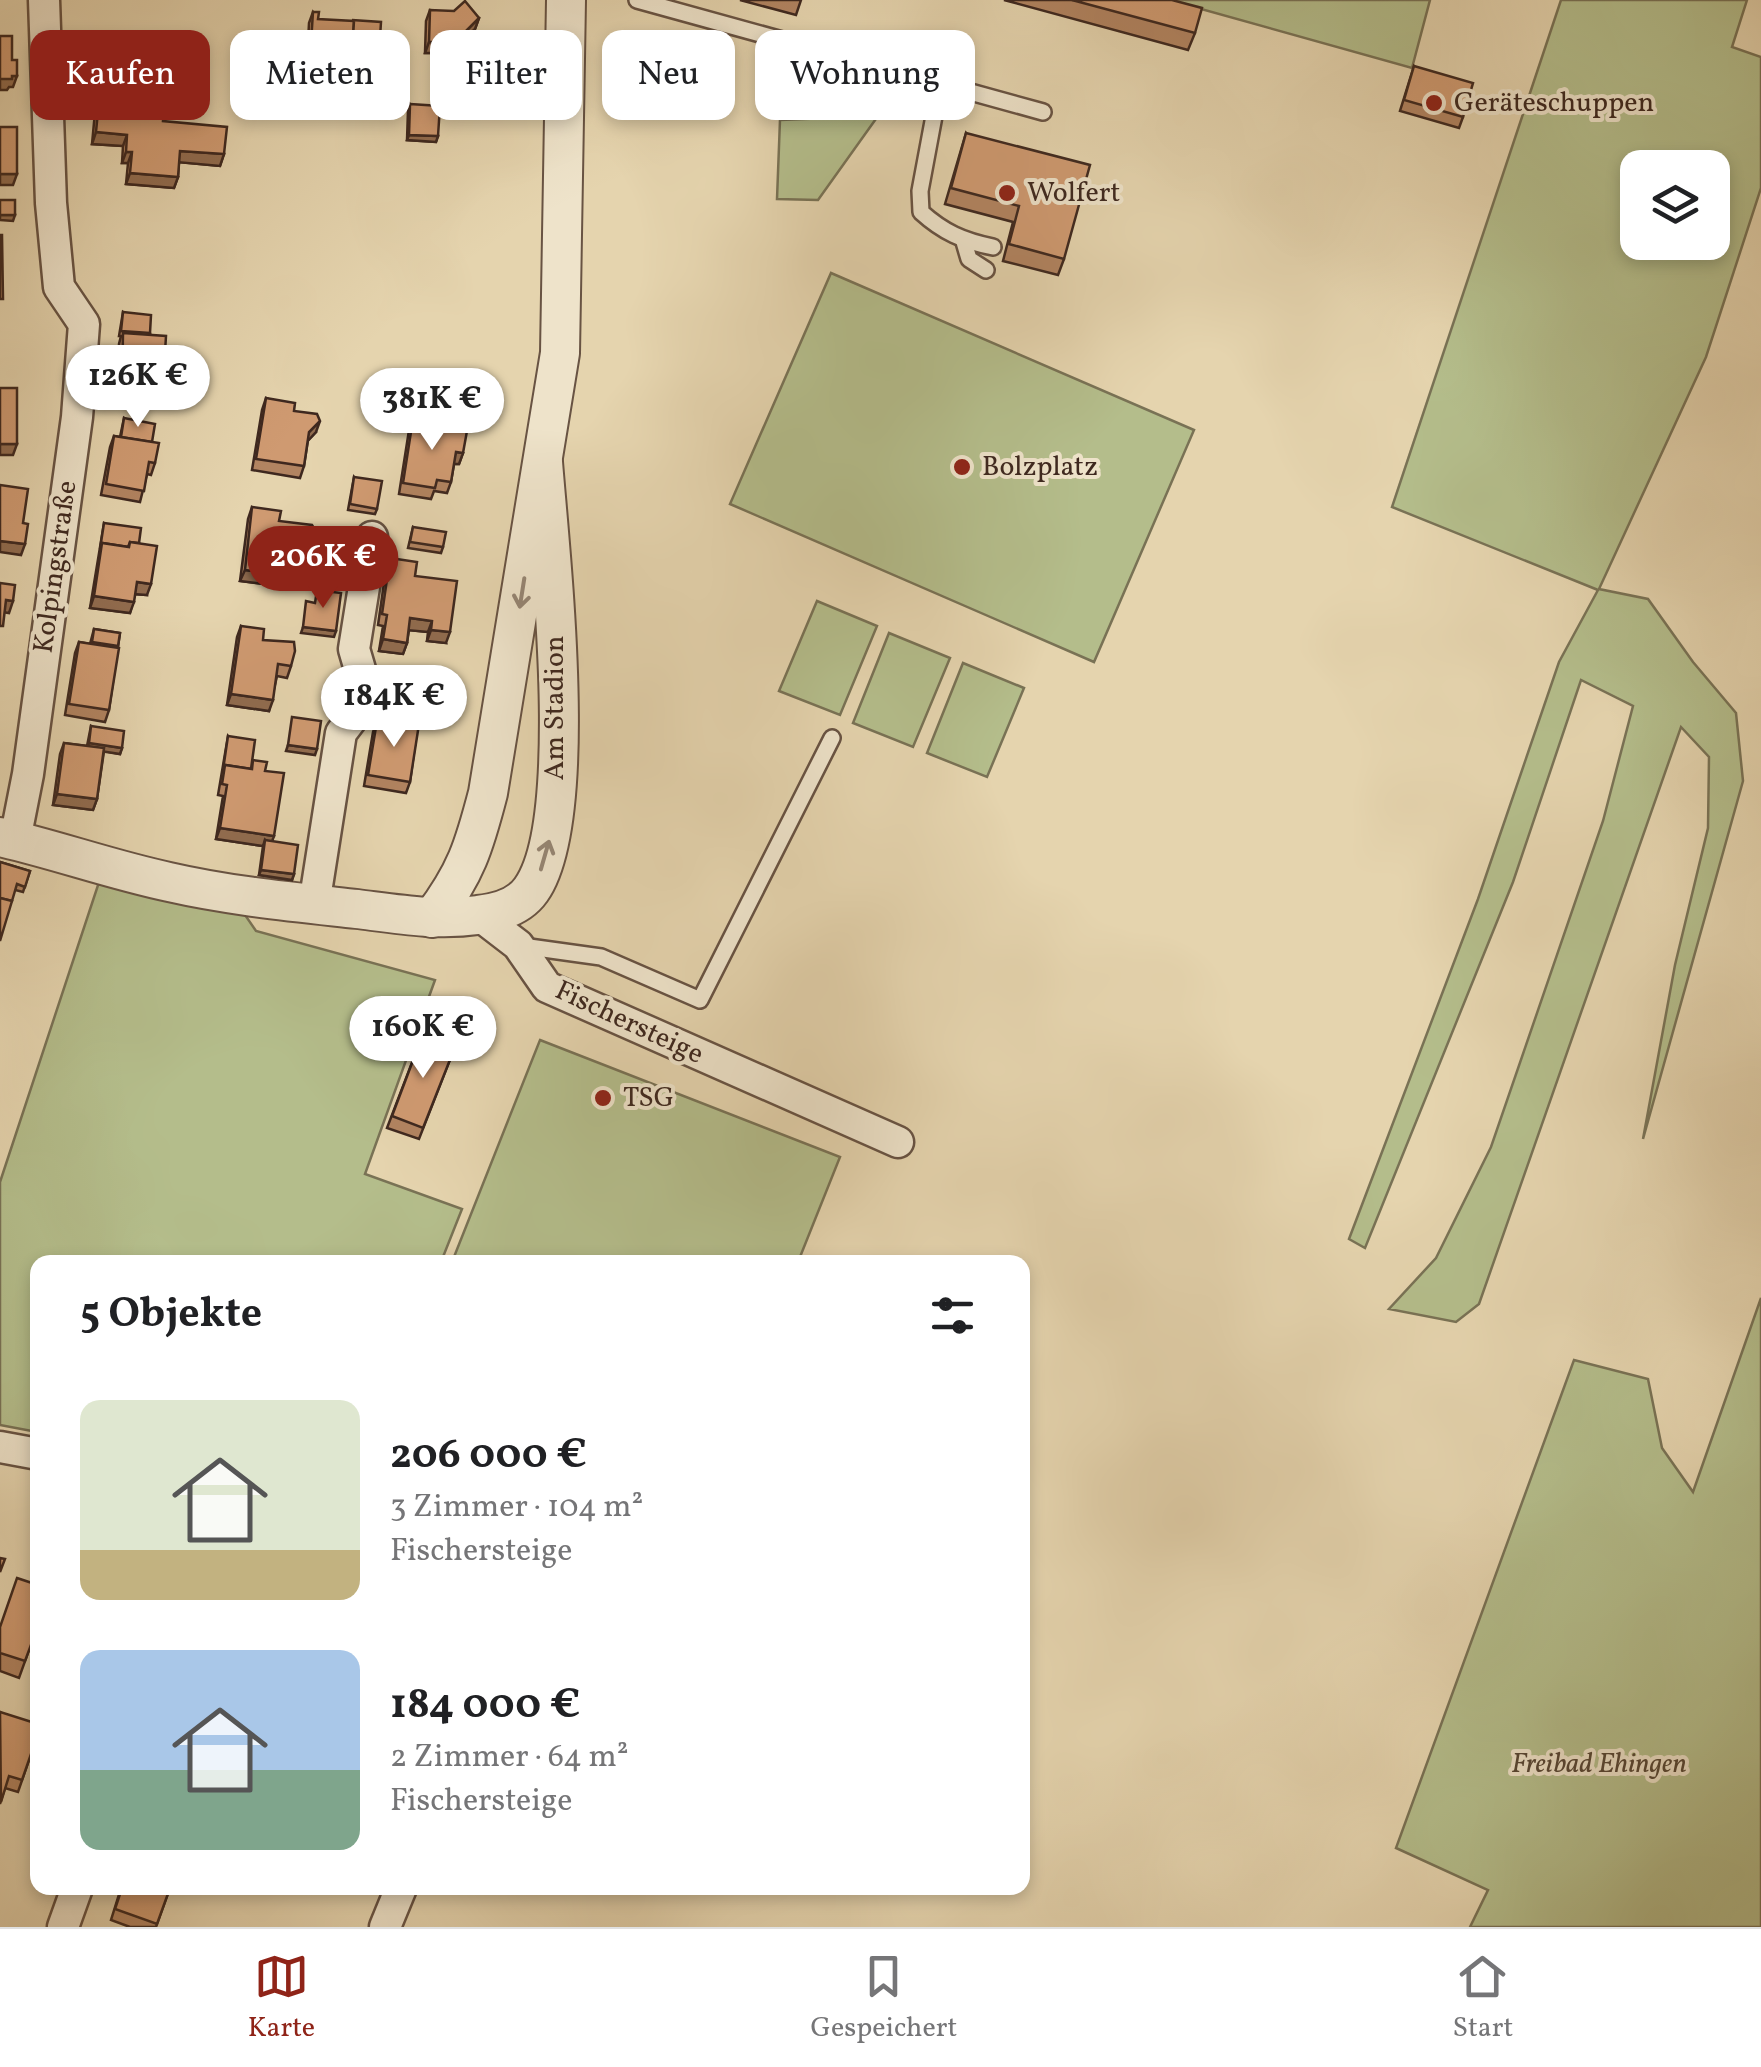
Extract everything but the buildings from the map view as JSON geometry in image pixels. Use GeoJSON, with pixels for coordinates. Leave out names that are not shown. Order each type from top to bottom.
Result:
{"type":"FeatureCollection","features":[{"type":"Feature","properties":{"kind":"street","name":"Kolpingstraße"},"geometry":{"type":"LineString","coordinates":[[7,839],[28,774],[68,486],[84,324],[58,286],[44,0]]}},
{"type":"Feature","properties":{"kind":"street","name":"Am Stadion"},"geometry":{"type":"LineString","coordinates":[[432,918],[459,882],[476,845],[496,754],[560,353],[566,0]]}},
{"type":"Feature","properties":{"kind":"street","name":"Am Stadion"},"geometry":{"type":"LineString","coordinates":[[478,915],[510,908],[530,892],[541,870],[552,830],[558,665],[543,462]]}},
{"type":"Feature","properties":{"kind":"street"},"geometry":{"type":"LineString","coordinates":[[314,905],[341,733],[357,712],[362,673],[354,649],[372,537]]}},
{"type":"Feature","properties":{"kind":"street"},"geometry":{"type":"LineString","coordinates":[[7,839],[173,883],[432,918],[478,915]]}},
{"type":"Feature","properties":{"kind":"street","name":"Fischersteige"},"geometry":{"type":"LineString","coordinates":[[478,915],[518,945],[547,987],[898,1142]]}},
{"type":"Feature","properties":{"kind":"street"},"geometry":{"type":"LineString","coordinates":[[0,1446],[30,1452]]}},
{"type":"Feature","properties":{"kind":"street"},"geometry":{"type":"LineString","coordinates":[[62,1927],[74,1895]]}},
{"type":"Feature","properties":{"kind":"street"},"geometry":{"type":"LineString","coordinates":[[384,1927],[398,1895]]}},
{"type":"Feature","properties":{"kind":"lane"},"geometry":{"type":"LineString","coordinates":[[638,0],[755,33]]}},
{"type":"Feature","properties":{"kind":"lane"},"geometry":{"type":"LineString","coordinates":[[975,94],[1042,112]]}},
{"type":"Feature","properties":{"kind":"lane"},"geometry":{"type":"LineString","coordinates":[[933,120],[920,212],[964,242],[992,247]]}},
{"type":"Feature","properties":{"kind":"lane"},"geometry":{"type":"LineString","coordinates":[[964,242],[969,258],[986,270]]}},
{"type":"Feature","properties":{"kind":"lane"},"geometry":{"type":"LineString","coordinates":[[518,945],[602,957],[700,1000],[832,738]]}},
{"type":"Feature","properties":{"kind":"green space"},"geometry":{"type":"Polygon","coordinates":[[[1169,0],[1430,0],[1412,68],[1169,0]]]}},
{"type":"Feature","properties":{"kind":"green space"},"geometry":{"type":"Polygon","coordinates":[[[1561,0],[1747,0],[1732,47],[1761,57],[1761,188],[1706,357],[1599,589],[1648,599],[1736,713],[1743,781],[1643,1139],[1675,965],[1708,828],[1709,757],[1681,727],[1479,1304],[1456,1322],[1389,1309],[1436,1258],[1491,1147],[1603,821],[1633,706],[1581,680],[1513,882],[1365,1248],[1349,1239],[1478,899],[1559,662],[1598,590],[1392,507],[1561,0]]]}},
{"type":"Feature","properties":{"kind":"green space"},"geometry":{"type":"Polygon","coordinates":[[[780,120],[875,120],[818,200],[777,199],[780,120]]]}},
{"type":"Feature","properties":{"kind":"green space","name":"Bolzplatz"},"geometry":{"type":"Polygon","coordinates":[[[831,273],[1194,430],[1094,662],[730,504],[831,273]]]}},
{"type":"Feature","properties":{"kind":"green space"},"geometry":{"type":"Polygon","coordinates":[[[817,601],[877,626],[840,715],[779,691],[817,601]]]}},
{"type":"Feature","properties":{"kind":"green space"},"geometry":{"type":"Polygon","coordinates":[[[889,633],[950,658],[913,747],[853,723],[889,633]]]}},
{"type":"Feature","properties":{"kind":"green space"},"geometry":{"type":"Polygon","coordinates":[[[963,663],[1024,688],[987,777],[927,753],[963,663]]]}},
{"type":"Feature","properties":{"kind":"green space"},"geometry":{"type":"Polygon","coordinates":[[[104,867],[230,893],[256,931],[435,980],[365,1174],[462,1209],[444,1255],[30,1255],[30,1431],[0,1425],[0,1182],[104,867]]]}},
{"type":"Feature","properties":{"kind":"green space","name":"TSG"},"geometry":{"type":"Polygon","coordinates":[[[540,1040],[840,1157],[801,1255],[455,1255],[540,1040]]]}},
{"type":"Feature","properties":{"kind":"green space","name":"Freibad Ehingen"},"geometry":{"type":"Polygon","coordinates":[[[1761,1298],[1761,1927],[1470,1927],[1488,1890],[1396,1848],[1574,1360],[1648,1379],[1662,1448],[1693,1492],[1761,1298]]]}},
{"type":"Feature","properties":{"kind":"place","name":"Geräteschuppen"},"geometry":{"type":"Point","coordinates":[1434,103]}},
{"type":"Feature","properties":{"kind":"place","name":"Wolfert"},"geometry":{"type":"Point","coordinates":[1007,193]}},
{"type":"Feature","properties":{"kind":"place","name":"Bolzplatz"},"geometry":{"type":"Point","coordinates":[962,467]}},
{"type":"Feature","properties":{"kind":"place","name":"TSG"},"geometry":{"type":"Point","coordinates":[603,1098]}}]}
